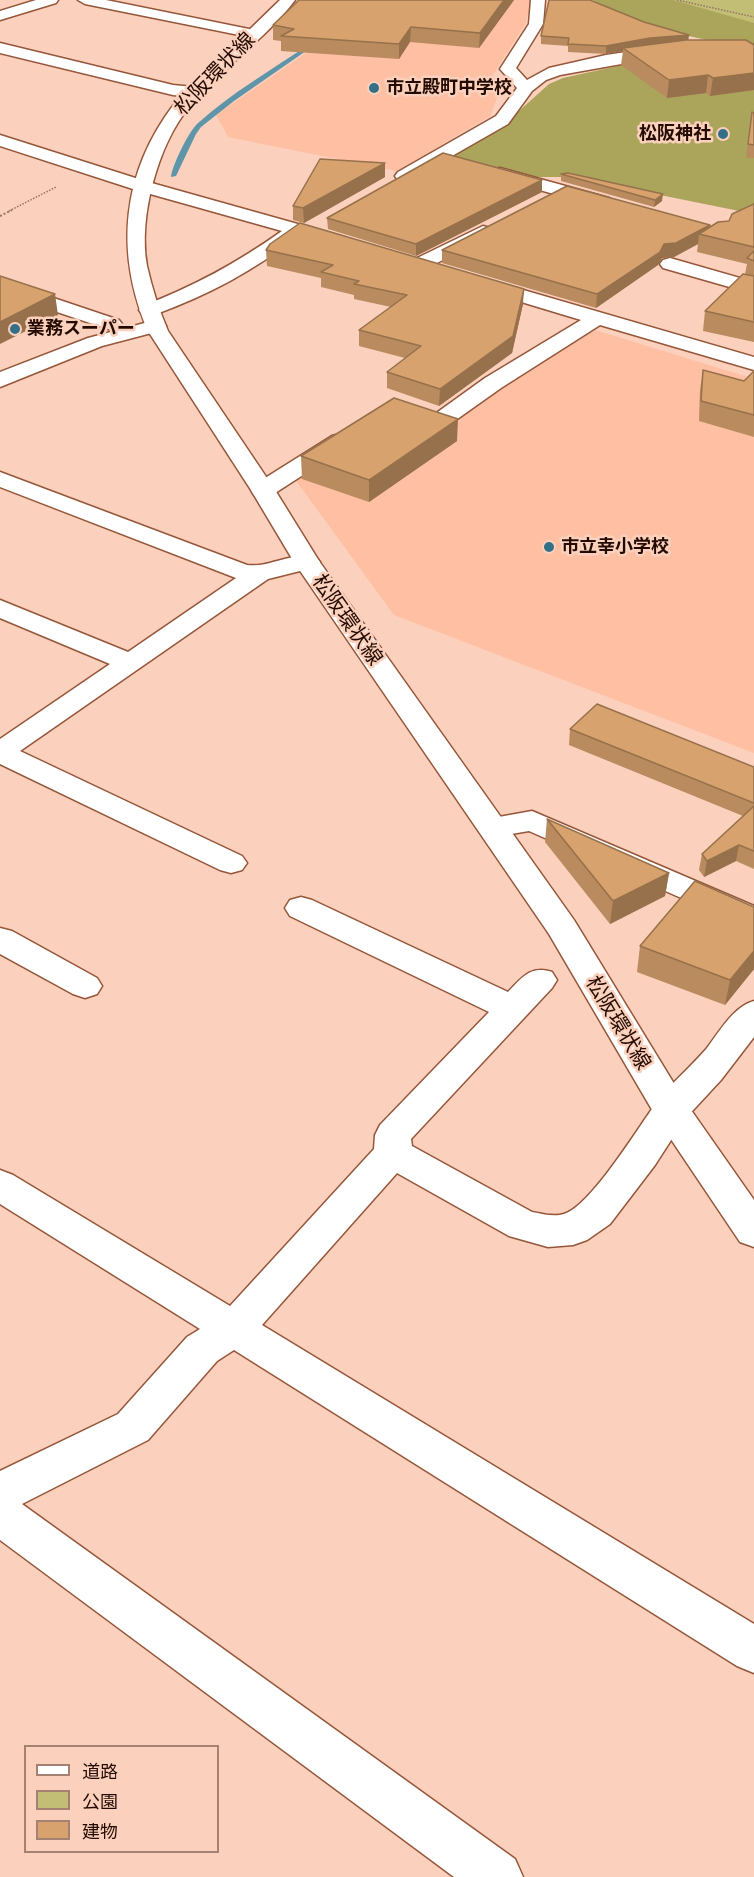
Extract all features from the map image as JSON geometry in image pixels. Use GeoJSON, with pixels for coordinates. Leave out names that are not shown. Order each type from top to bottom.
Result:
{"type":"FeatureCollection","features":[{"type":"Feature","properties":{"kind":"street"},"geometry":{"type":"LineString","coordinates":[[0,16],[51,0]]}},
{"type":"Feature","properties":{"kind":"street"},"geometry":{"type":"LineString","coordinates":[[85,0],[254,34]]}},
{"type":"Feature","properties":{"kind":"street","name":"松阪環状線"},"geometry":{"type":"LineString","coordinates":[[288,0],[194,92],[171,120],[155,150],[142,186],[137,222],[137,264],[153,318],[307,562],[562,928],[671,1110],[754,1230]]}},
{"type":"Feature","properties":{"kind":"street"},"geometry":{"type":"LineString","coordinates":[[526,88],[508,69],[536,24],[538,0]]}},
{"type":"Feature","properties":{"kind":"street"},"geometry":{"type":"LineString","coordinates":[[681,35],[749,50]]}},
{"type":"Feature","properties":{"kind":"street"},"geometry":{"type":"LineString","coordinates":[[0,48],[173,90],[194,92]]}},
{"type":"Feature","properties":{"kind":"street"},"geometry":{"type":"LineString","coordinates":[[389,185],[502,120],[526,88],[540,77],[555,71],[606,60],[684,50],[749,50]]}},
{"type":"Feature","properties":{"kind":"street"},"geometry":{"type":"LineString","coordinates":[[0,140],[142,186],[351,245]]}},
{"type":"Feature","properties":{"kind":"street"},"geometry":{"type":"LineString","coordinates":[[441,156],[463,162]]}},
{"type":"Feature","properties":{"kind":"street"},"geometry":{"type":"LineString","coordinates":[[485,168],[619,206]]}},
{"type":"Feature","properties":{"kind":"street"},"geometry":{"type":"LineString","coordinates":[[542,201],[563,191]]}},
{"type":"Feature","properties":{"kind":"street"},"geometry":{"type":"LineString","coordinates":[[0,380],[153,318],[301,231],[327,220]]}},
{"type":"Feature","properties":{"kind":"street"},"geometry":{"type":"LineString","coordinates":[[418,265],[501,223]]}},
{"type":"Feature","properties":{"kind":"street"},"geometry":{"type":"LineString","coordinates":[[396,258],[440,272]]}},
{"type":"Feature","properties":{"kind":"street"},"geometry":{"type":"LineString","coordinates":[[670,264],[754,288]]}},
{"type":"Feature","properties":{"kind":"street"},"geometry":{"type":"LineString","coordinates":[[463,278],[754,364]]}},
{"type":"Feature","properties":{"kind":"street"},"geometry":{"type":"LineString","coordinates":[[0,286],[112,324]]}},
{"type":"Feature","properties":{"kind":"street"},"geometry":{"type":"LineString","coordinates":[[383,414],[393,408],[438,422],[493,383],[598,318]]}},
{"type":"Feature","properties":{"kind":"street"},"geometry":{"type":"LineString","coordinates":[[263,490],[353,433]]}},
{"type":"Feature","properties":{"kind":"street"},"geometry":{"type":"LineString","coordinates":[[0,479],[242,572],[259,574],[307,562]]}},
{"type":"Feature","properties":{"kind":"street"},"geometry":{"type":"LineString","coordinates":[[0,753],[259,574]]}},
{"type":"Feature","properties":{"kind":"street"},"geometry":{"type":"LineString","coordinates":[[0,608],[131,663]]}},
{"type":"Feature","properties":{"kind":"street"},"geometry":{"type":"LineString","coordinates":[[0,753],[231,863]]}},
{"type":"Feature","properties":{"kind":"street"},"geometry":{"type":"LineString","coordinates":[[493,828],[532,821],[754,919]]}},
{"type":"Feature","properties":{"kind":"street"},"geometry":{"type":"LineString","coordinates":[[301,908],[511,1008]]}},
{"type":"Feature","properties":{"kind":"street"},"geometry":{"type":"LineString","coordinates":[[0,939],[85,986]]}},
{"type":"Feature","properties":{"kind":"street"},"geometry":{"type":"LineString","coordinates":[[0,1493],[133,1427],[202,1349],[234,1329],[393,1154],[393,1135],[511,1008],[540,981]]}},
{"type":"Feature","properties":{"kind":"street"},"geometry":{"type":"LineString","coordinates":[[393,1154],[523,1225],[548,1231],[573,1229],[596,1213],[642,1155],[671,1110],[708,1071],[754,1013]]}},
{"type":"Feature","properties":{"kind":"street"},"geometry":{"type":"LineString","coordinates":[[0,1185],[754,1650]]}},
{"type":"Feature","properties":{"kind":"street"},"geometry":{"type":"LineString","coordinates":[[0,1514],[497,1877]]}},
{"type":"Feature","properties":{"kind":"path"},"geometry":{"type":"LineString","coordinates":[[677,0],[754,17]]}},
{"type":"Feature","properties":{"kind":"path"},"geometry":{"type":"LineString","coordinates":[[0,216],[92,169]]}},
{"type":"Feature","properties":{"kind":"shaded area","name":"市立殿町中学校"},"geometry":{"type":"Polygon","coordinates":[[[356,0],[531,0],[526,23],[491,78],[497,98],[490,116],[397,171],[228,137],[216,115],[312,49],[356,0]]]}},
{"type":"Feature","properties":{"kind":"shaded area"},"geometry":{"type":"Polygon","coordinates":[[[593,0],[673,0],[754,23],[754,46],[693,37],[650,25],[593,0]]]}},
{"type":"Feature","properties":{"kind":"shaded area"},"geometry":{"type":"Polygon","coordinates":[[[754,53],[754,214],[571,177],[524,177],[456,157],[454,154],[509,120],[549,84],[563,78],[668,55],[754,53]]]}},
{"type":"Feature","properties":{"kind":"shaded area","name":"市立幸小学校"},"geometry":{"type":"Polygon","coordinates":[[[592,329],[754,379],[754,753],[394,615],[294,478],[441,428],[592,329]]]}},
{"type":"Feature","properties":{"kind":"green space"},"geometry":{"type":"Polygon","coordinates":[[[593,0],[754,0],[754,47],[737,46],[672,31],[627,16],[593,0]]]}},
{"type":"Feature","properties":{"kind":"building"},"geometry":{"type":"Polygon","coordinates":[[[299,0],[504,0],[480,33],[411,27],[399,44],[281,36],[294,29],[273,25],[299,0]]]}},
{"type":"Feature","properties":{"kind":"building"},"geometry":{"type":"Polygon","coordinates":[[[549,0],[590,0],[644,22],[689,35],[650,38],[606,46],[568,44],[569,38],[541,36],[549,0]]]}},
{"type":"Feature","properties":{"kind":"building"},"geometry":{"type":"Polygon","coordinates":[[[686,40],[746,40],[754,45],[754,73],[669,80],[623,48],[686,40]]]}},
{"type":"Feature","properties":{"kind":"building"},"geometry":{"type":"Polygon","coordinates":[[[752,112],[754,113],[754,145],[748,144],[752,112]]]}},
{"type":"Feature","properties":{"kind":"building"},"geometry":{"type":"Polygon","coordinates":[[[443,153],[542,180],[416,244],[327,218],[443,153]]]}},
{"type":"Feature","properties":{"kind":"building"},"geometry":{"type":"Polygon","coordinates":[[[320,159],[385,163],[303,208],[293,206],[320,159]]]}},
{"type":"Feature","properties":{"kind":"building"},"geometry":{"type":"Polygon","coordinates":[[[568,173],[663,194],[655,200],[561,174],[568,173]]]}},
{"type":"Feature","properties":{"kind":"building"},"geometry":{"type":"Polygon","coordinates":[[[567,186],[710,225],[676,243],[664,244],[660,252],[597,294],[442,250],[567,186]]]}},
{"type":"Feature","properties":{"kind":"building"},"geometry":{"type":"Polygon","coordinates":[[[754,204],[754,247],[699,234],[718,222],[729,221],[732,214],[754,204]]]}},
{"type":"Feature","properties":{"kind":"building"},"geometry":{"type":"Polygon","coordinates":[[[300,223],[524,289],[513,336],[440,389],[387,372],[421,346],[359,330],[407,295],[354,284],[359,281],[321,272],[333,265],[266,250],[270,244],[300,223]]]}},
{"type":"Feature","properties":{"kind":"building"},"geometry":{"type":"Polygon","coordinates":[[[754,251],[754,261],[747,258],[754,251]]]}},
{"type":"Feature","properties":{"kind":"building"},"geometry":{"type":"Polygon","coordinates":[[[743,274],[754,276],[754,322],[705,311],[743,274]]]}},
{"type":"Feature","properties":{"kind":"building"},"geometry":{"type":"Polygon","coordinates":[[[0,276],[55,294],[0,322],[0,276]]]}},
{"type":"Feature","properties":{"kind":"building"},"geometry":{"type":"Polygon","coordinates":[[[703,370],[744,381],[754,371],[754,415],[701,401],[703,370]]]}},
{"type":"Feature","properties":{"kind":"building"},"geometry":{"type":"Polygon","coordinates":[[[394,398],[458,419],[369,480],[301,456],[394,398]]]}},
{"type":"Feature","properties":{"kind":"building"},"geometry":{"type":"Polygon","coordinates":[[[597,704],[754,767],[754,803],[570,729],[597,704]]]}},
{"type":"Feature","properties":{"kind":"building"},"geometry":{"type":"Polygon","coordinates":[[[754,806],[754,851],[739,845],[707,861],[702,854],[754,806]]]}},
{"type":"Feature","properties":{"kind":"building"},"geometry":{"type":"Polygon","coordinates":[[[547,819],[669,873],[613,901],[547,819]]]}},
{"type":"Feature","properties":{"kind":"building"},"geometry":{"type":"Polygon","coordinates":[[[695,881],[754,907],[754,951],[730,980],[640,946],[695,881]]]}},
{"type":"Feature","properties":{"kind":"waterway"},"geometry":{"type":"LineString","coordinates":[[173,176],[193,133],[199,126],[232,100],[313,44]]}},
{"type":"Feature","properties":{"kind":"place","name":"市立殿町中学校"},"geometry":{"type":"Point","coordinates":[374,88]}},
{"type":"Feature","properties":{"kind":"place","name":"松阪神社"},"geometry":{"type":"Point","coordinates":[723,134]}},
{"type":"Feature","properties":{"kind":"place","name":"業務スーパー"},"geometry":{"type":"Point","coordinates":[15,329]}},
{"type":"Feature","properties":{"kind":"place","name":"市立幸小学校"},"geometry":{"type":"Point","coordinates":[549,547]}}]}
